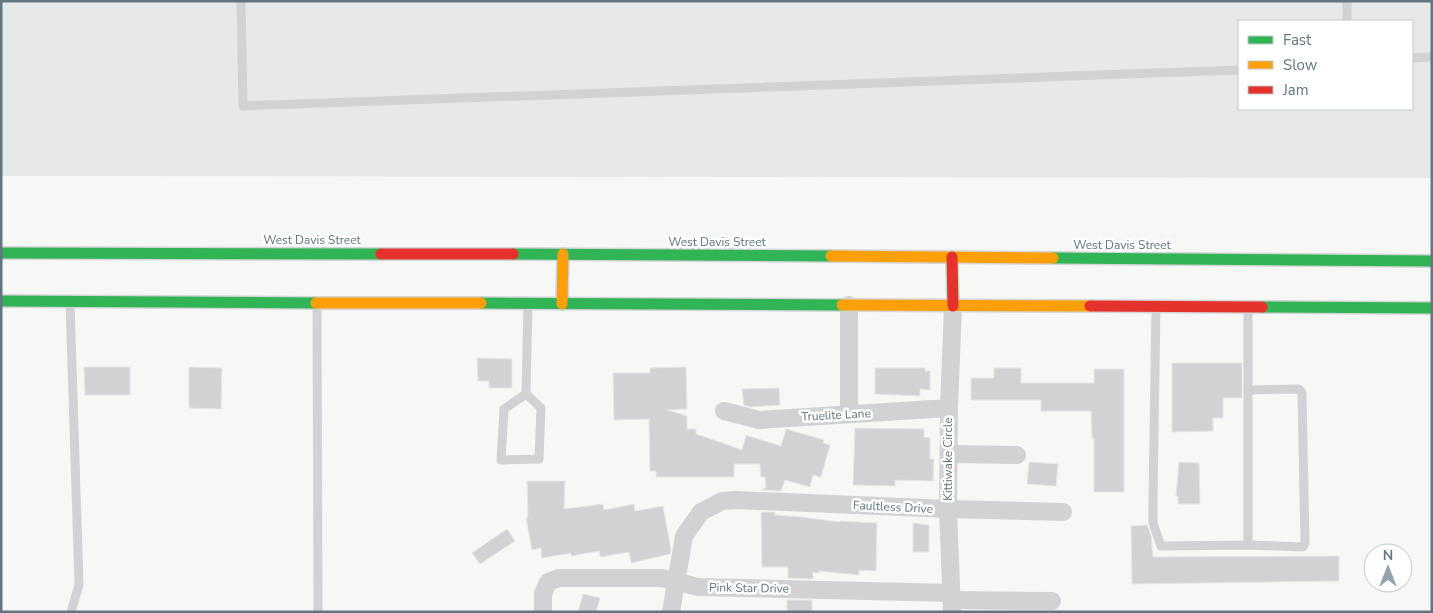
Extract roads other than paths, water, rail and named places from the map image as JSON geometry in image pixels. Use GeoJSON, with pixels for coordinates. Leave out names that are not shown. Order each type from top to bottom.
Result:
{"type":"FeatureCollection","features":[{"type":"Feature","properties":{"kind":"main road","name":"West Davis Street"},"geometry":{"type":"LineString","coordinates":[[1,253],[563,254],[1430,261]]}},
{"type":"Feature","properties":{"kind":"main road"},"geometry":{"type":"LineString","coordinates":[[562,304],[563,254]]}},
{"type":"Feature","properties":{"kind":"main road"},"geometry":{"type":"LineString","coordinates":[[952,257],[952,306]]}},
{"type":"Feature","properties":{"kind":"main road"},"geometry":{"type":"LineString","coordinates":[[1430,261],[1432,276]]}},
{"type":"Feature","properties":{"kind":"main road"},"geometry":{"type":"LineString","coordinates":[[1,302],[1432,308]]}},
{"type":"Feature","properties":{"kind":"street"},"geometry":{"type":"LineString","coordinates":[[849,305],[849,414]]}},
{"type":"Feature","properties":{"kind":"street","name":"Kittiwake Circle"},"geometry":{"type":"LineString","coordinates":[[952,306],[948,509],[952,602]]}},
{"type":"Feature","properties":{"kind":"street","name":"Truelite Lane"},"geometry":{"type":"LineString","coordinates":[[724,411],[759,420],[949,408]]}},
{"type":"Feature","properties":{"kind":"street"},"geometry":{"type":"LineString","coordinates":[[949,454],[1017,456]]}},
{"type":"Feature","properties":{"kind":"street","name":"Faultless Drive"},"geometry":{"type":"LineString","coordinates":[[677,581],[684,536],[701,512],[722,502],[737,500],[1063,512]]}},
{"type":"Feature","properties":{"kind":"street","name":"Pink Star Drive"},"geometry":{"type":"LineString","coordinates":[[543,612],[543,594],[548,582],[559,578],[662,578],[698,587],[952,602],[1052,600]]}},
{"type":"Feature","properties":{"kind":"street"},"geometry":{"type":"LineString","coordinates":[[671,612],[677,581]]}},
{"type":"Feature","properties":{"kind":"lane"},"geometry":{"type":"LineString","coordinates":[[241,1],[243,106],[1238,70]]}},
{"type":"Feature","properties":{"kind":"lane"},"geometry":{"type":"LineString","coordinates":[[1347,1],[1348,20]]}},
{"type":"Feature","properties":{"kind":"lane"},"geometry":{"type":"LineString","coordinates":[[1413,58],[1432,57]]}},
{"type":"Feature","properties":{"kind":"lane"},"geometry":{"type":"LineString","coordinates":[[70,302],[79,585],[71,612]]}},
{"type":"Feature","properties":{"kind":"lane"},"geometry":{"type":"LineString","coordinates":[[317,302],[318,612]]}},
{"type":"Feature","properties":{"kind":"lane"},"geometry":{"type":"LineString","coordinates":[[526,394],[504,409],[501,460],[539,459],[541,408],[526,394],[528,304]]}},
{"type":"Feature","properties":{"kind":"lane"},"geometry":{"type":"LineString","coordinates":[[1156,307],[1153,523],[1161,546],[1303,546],[1306,542],[1302,393],[1299,389],[1248,390]]}},
{"type":"Feature","properties":{"kind":"lane"},"geometry":{"type":"LineString","coordinates":[[1248,307],[1248,545]]}}]}
